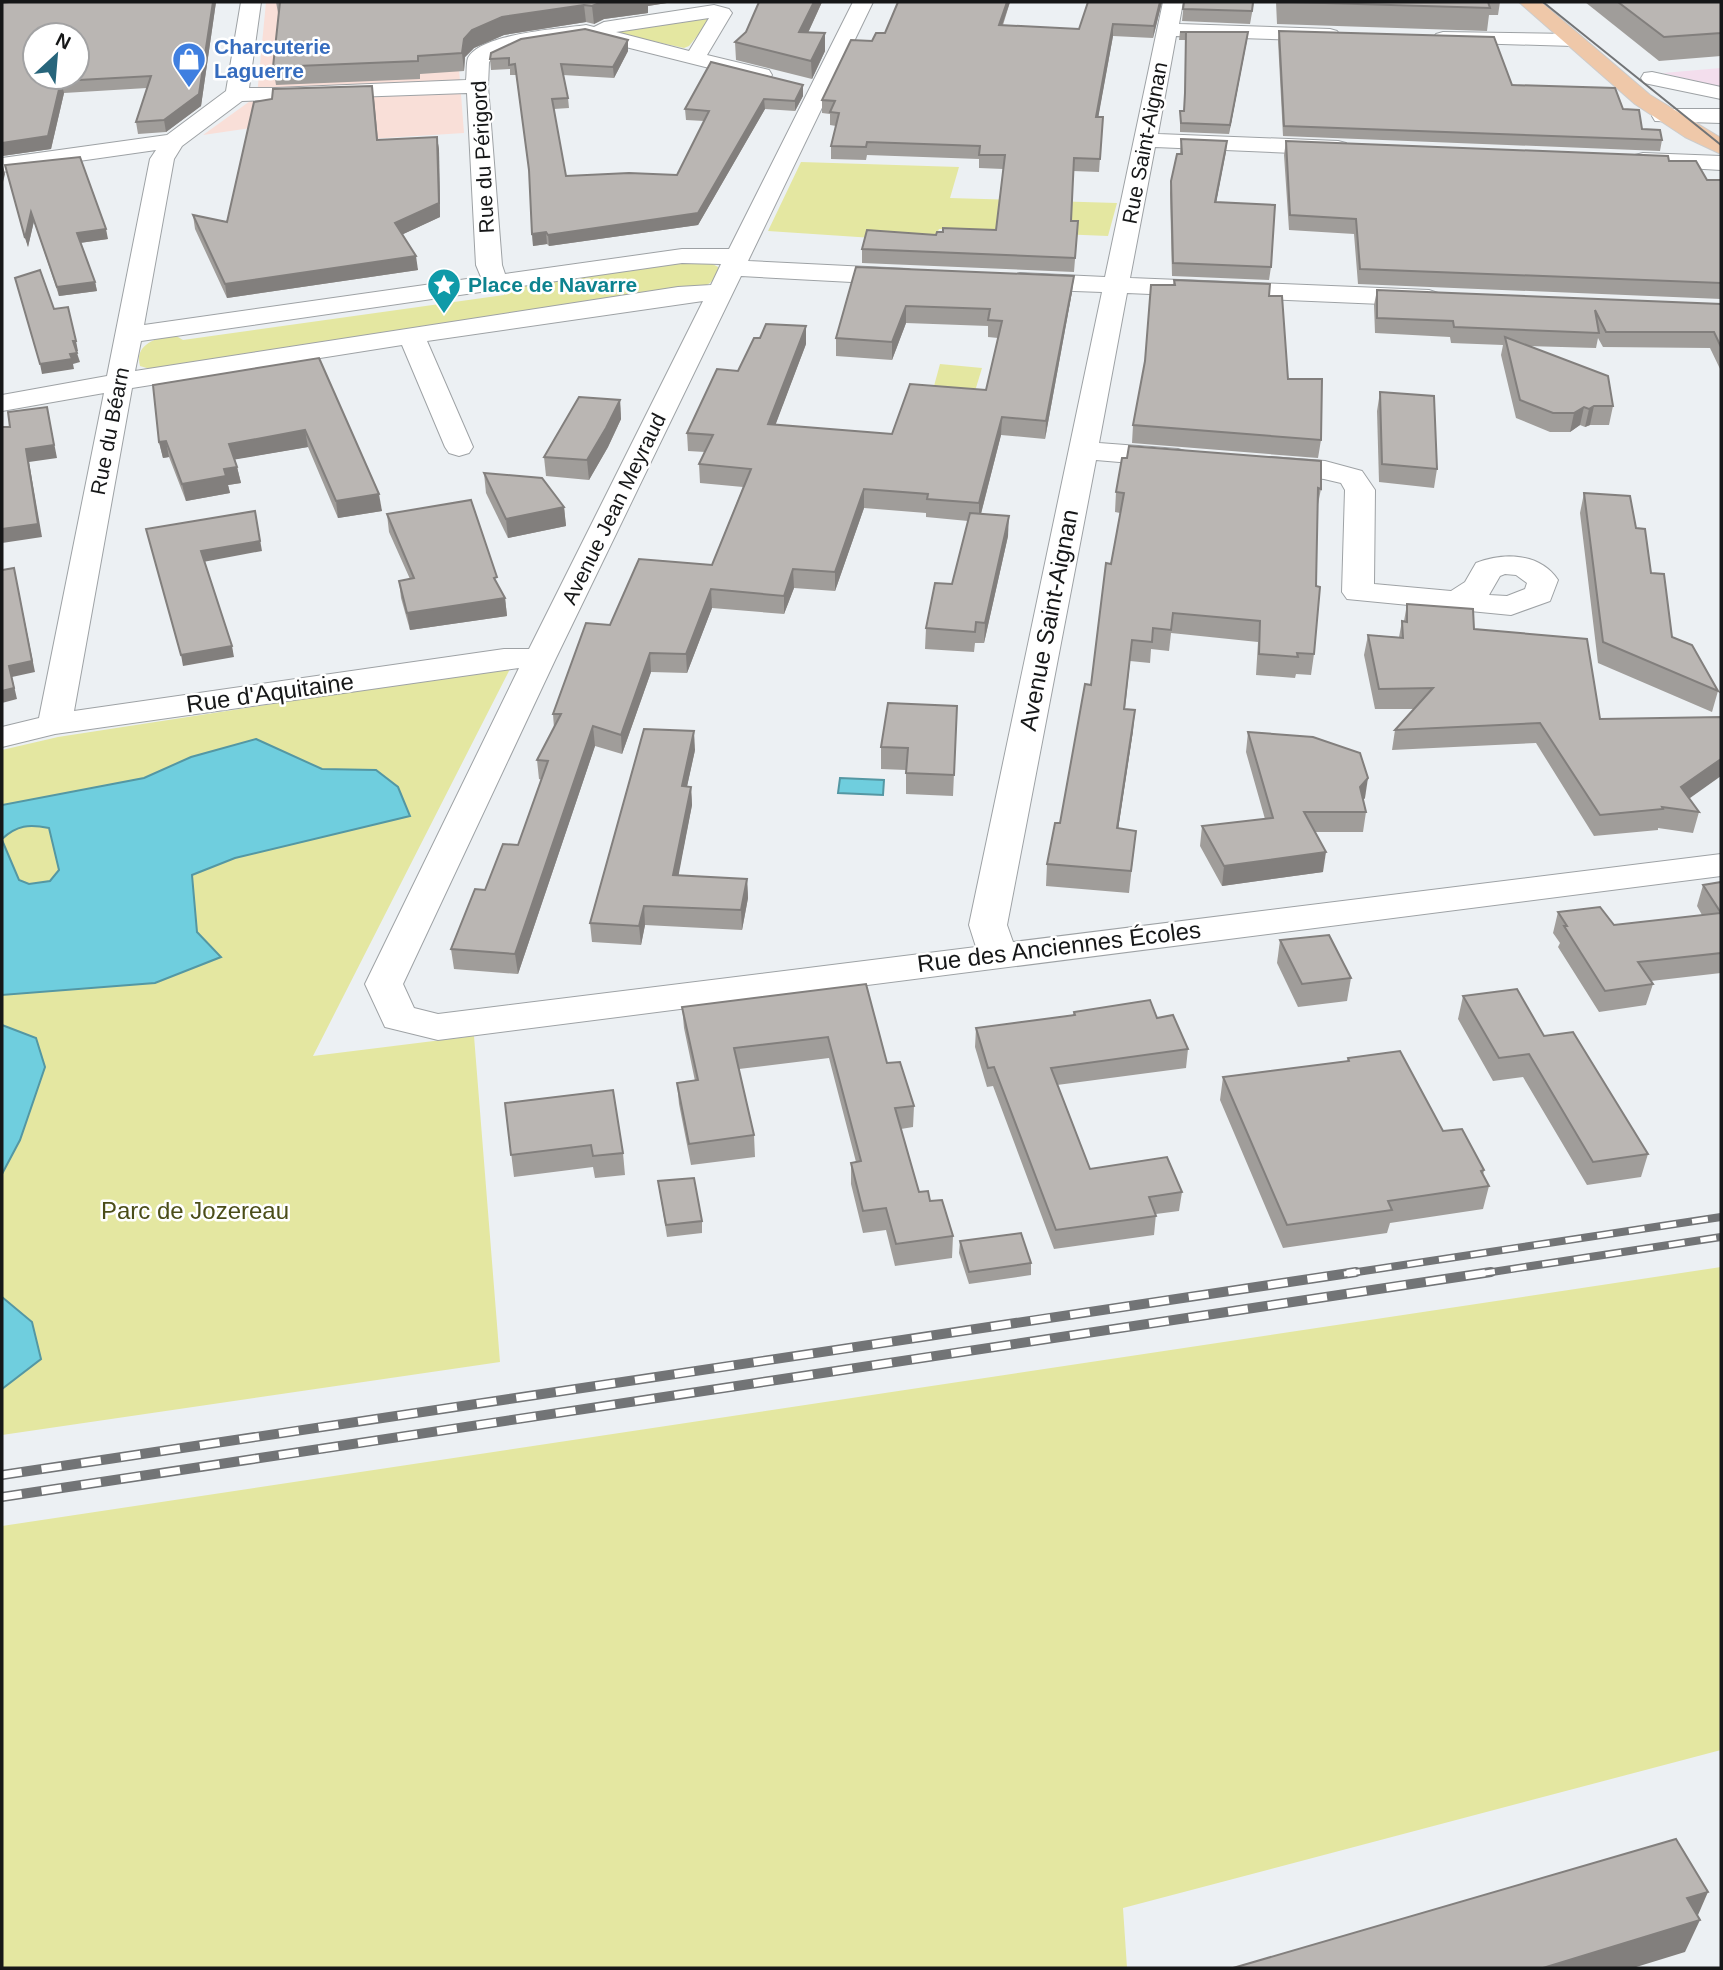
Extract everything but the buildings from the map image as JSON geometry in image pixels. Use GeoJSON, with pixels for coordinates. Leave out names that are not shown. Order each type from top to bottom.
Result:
{"type":"FeatureCollection","features":[{"type":"Feature","properties":{"kind":"main road"},"geometry":{"type":"LineString","coordinates":[[1529,2],[1591,59],[1663,116],[1712,143]]}},
{"type":"Feature","properties":{"kind":"main road"},"geometry":{"type":"LineString","coordinates":[[1553,2],[1652,78],[1692,105]]}},
{"type":"Feature","properties":{"kind":"street"},"geometry":{"type":"LineString","coordinates":[[237,94],[251,2]]}},
{"type":"Feature","properties":{"kind":"street","name":"Avenue Jean Meyraud"},"geometry":{"type":"LineString","coordinates":[[399,1018],[384,984],[540,658],[730,273],[802,86],[863,2]]}},
{"type":"Feature","properties":{"kind":"street","name":"Rue Saint-Aignan"},"geometry":{"type":"LineString","coordinates":[[1116,285],[1173,2]]}},
{"type":"Feature","properties":{"kind":"street","name":"Rue du Périgord"},"geometry":{"type":"LineString","coordinates":[[496,283],[489,265],[477,86],[478,60],[489,50],[505,44],[713,11],[722,13],[695,58]]}},
{"type":"Feature","properties":{"kind":"street"},"geometry":{"type":"LineString","coordinates":[[1168,30],[1351,35]]}},
{"type":"Feature","properties":{"kind":"street","name":"Rue du Périgord"},"geometry":{"type":"LineString","coordinates":[[586,31],[802,86]]}},
{"type":"Feature","properties":{"kind":"street"},"geometry":{"type":"LineString","coordinates":[[1419,37],[1573,40]]}},
{"type":"Feature","properties":{"kind":"street"},"geometry":{"type":"LineString","coordinates":[[1652,78],[1721,93]]}},
{"type":"Feature","properties":{"kind":"street"},"geometry":{"type":"LineString","coordinates":[[2,165],[174,141],[237,94],[275,95],[477,86]]}},
{"type":"Feature","properties":{"kind":"street"},"geometry":{"type":"LineString","coordinates":[[1663,116],[1692,105],[1719,114]]}},
{"type":"Feature","properties":{"kind":"street"},"geometry":{"type":"LineString","coordinates":[[1663,116],[1719,114]]}},
{"type":"Feature","properties":{"kind":"street"},"geometry":{"type":"LineString","coordinates":[[1145,140],[1362,149]]}},
{"type":"Feature","properties":{"kind":"street","name":"Rue du Béarn"},"geometry":{"type":"LineString","coordinates":[[55,724],[162,159],[174,141]]}},
{"type":"Feature","properties":{"kind":"street"},"geometry":{"type":"LineString","coordinates":[[1712,143],[1721,155]]}},
{"type":"Feature","properties":{"kind":"street"},"geometry":{"type":"LineString","coordinates":[[1614,159],[1721,163]]}},
{"type":"Feature","properties":{"kind":"street"},"geometry":{"type":"LineString","coordinates":[[128,335],[682,256],[730,273],[937,278]]}},
{"type":"Feature","properties":{"kind":"street"},"geometry":{"type":"LineString","coordinates":[[2,403],[163,374],[678,295],[730,273]]}},
{"type":"Feature","properties":{"kind":"street"},"geometry":{"type":"LineString","coordinates":[[992,280],[1450,299]]}},
{"type":"Feature","properties":{"kind":"street","name":"Avenue Saint-Aignan"},"geometry":{"type":"LineString","coordinates":[[998,955],[988,925],[1116,285]]}},
{"type":"Feature","properties":{"kind":"street"},"geometry":{"type":"LineString","coordinates":[[411,336],[459,447]]}},
{"type":"Feature","properties":{"kind":"street"},"geometry":{"type":"LineString","coordinates":[[1083,450],[1204,460]]}},
{"type":"Feature","properties":{"kind":"street"},"geometry":{"type":"LineString","coordinates":[[1244,463],[1325,470],[1352,477],[1360,490],[1358,592],[1455,602]]}},
{"type":"Feature","properties":{"kind":"street","name":"Rue d'Aquitaine"},"geometry":{"type":"LineString","coordinates":[[2,737],[55,724],[504,659],[540,658]]}},
{"type":"Feature","properties":{"kind":"street","name":"Rue des Anciennes Écoles"},"geometry":{"type":"LineString","coordinates":[[399,1018],[438,1027],[1721,864]]}},
{"type":"Feature","properties":{"kind":"shaded area"},"geometry":{"type":"Polygon","coordinates":[[[266,2],[330,2],[455,17],[464,133],[369,139],[286,123],[203,135],[257,96],[266,2]]]}},
{"type":"Feature","properties":{"kind":"shaded area"},"geometry":{"type":"Polygon","coordinates":[[[1721,68],[1721,87],[1663,73],[1721,68]]]}},
{"type":"Feature","properties":{"kind":"green space"},"geometry":{"type":"Polygon","coordinates":[[[707,16],[711,19],[689,46],[684,48],[616,33],[617,30],[707,16]]]}},
{"type":"Feature","properties":{"kind":"green space"},"geometry":{"type":"Polygon","coordinates":[[[801,162],[959,167],[950,198],[1117,203],[1108,236],[939,229],[933,242],[768,231],[801,162]]]}},
{"type":"Feature","properties":{"kind":"green space","name":"Place de Navarre"},"geometry":{"type":"Polygon","coordinates":[[[672,261],[709,262],[718,267],[717,274],[704,287],[150,369],[140,366],[140,352],[148,343],[173,334],[183,340],[504,295],[506,285],[672,261]]]}},
{"type":"Feature","properties":{"kind":"green space"},"geometry":{"type":"Polygon","coordinates":[[[940,364],[982,368],[972,401],[931,397],[940,364]]]}},
{"type":"Feature","properties":{"kind":"green space","name":"Parc de Jozereau"},"geometry":{"type":"Polygon","coordinates":[[[511,667],[313,1056],[474,1036],[500,1362],[2,1435],[2,750],[58,737],[511,667]]]}},
{"type":"Feature","properties":{"kind":"green space"},"geometry":{"type":"Polygon","coordinates":[[[1721,1267],[1721,1750],[1123,1908],[1127,1968],[2,1968],[2,1526],[1721,1267]]]}},
{"type":"Feature","properties":{"kind":"water"},"geometry":{"type":"Polygon","coordinates":[[[256,739],[322,769],[376,770],[398,787],[410,816],[235,858],[192,875],[197,932],[221,957],[155,983],[2,995],[2,840],[19,880],[29,884],[50,881],[59,870],[49,828],[24,827],[2,839],[2,805],[144,778],[191,757],[256,739]]]}},
{"type":"Feature","properties":{"kind":"water"},"geometry":{"type":"Polygon","coordinates":[[[840,778],[884,780],[883,795],[838,793],[840,778]]]}},
{"type":"Feature","properties":{"kind":"water"},"geometry":{"type":"Polygon","coordinates":[[[2,1025],[36,1038],[45,1067],[20,1140],[2,1174],[2,1025]]]}},
{"type":"Feature","properties":{"kind":"water"},"geometry":{"type":"Polygon","coordinates":[[[2,1297],[32,1322],[41,1359],[2,1389],[2,1297]]]}},
{"type":"Feature","properties":{"kind":"tram line"},"geometry":{"type":"LineString","coordinates":[[1543,2],[1721,145]]}},
{"type":"Feature","properties":{"kind":"railway"},"geometry":{"type":"LineString","coordinates":[[1344,1274],[1721,1217]]}},
{"type":"Feature","properties":{"kind":"railway"},"geometry":{"type":"LineString","coordinates":[[1479,1274],[1721,1237]]}},
{"type":"Feature","properties":{"kind":"railway"},"geometry":{"type":"LineString","coordinates":[[2,1475],[1356,1272]]}},
{"type":"Feature","properties":{"kind":"railway"},"geometry":{"type":"LineString","coordinates":[[2,1497],[1491,1272]]}},
{"type":"Feature","properties":{"kind":"place","name":"Charcuterie Laguerre"},"geometry":{"type":"Point","coordinates":[189,89]}},
{"type":"Feature","properties":{"kind":"place","name":"Place de Navarre"},"geometry":{"type":"Point","coordinates":[444,315]}}]}
